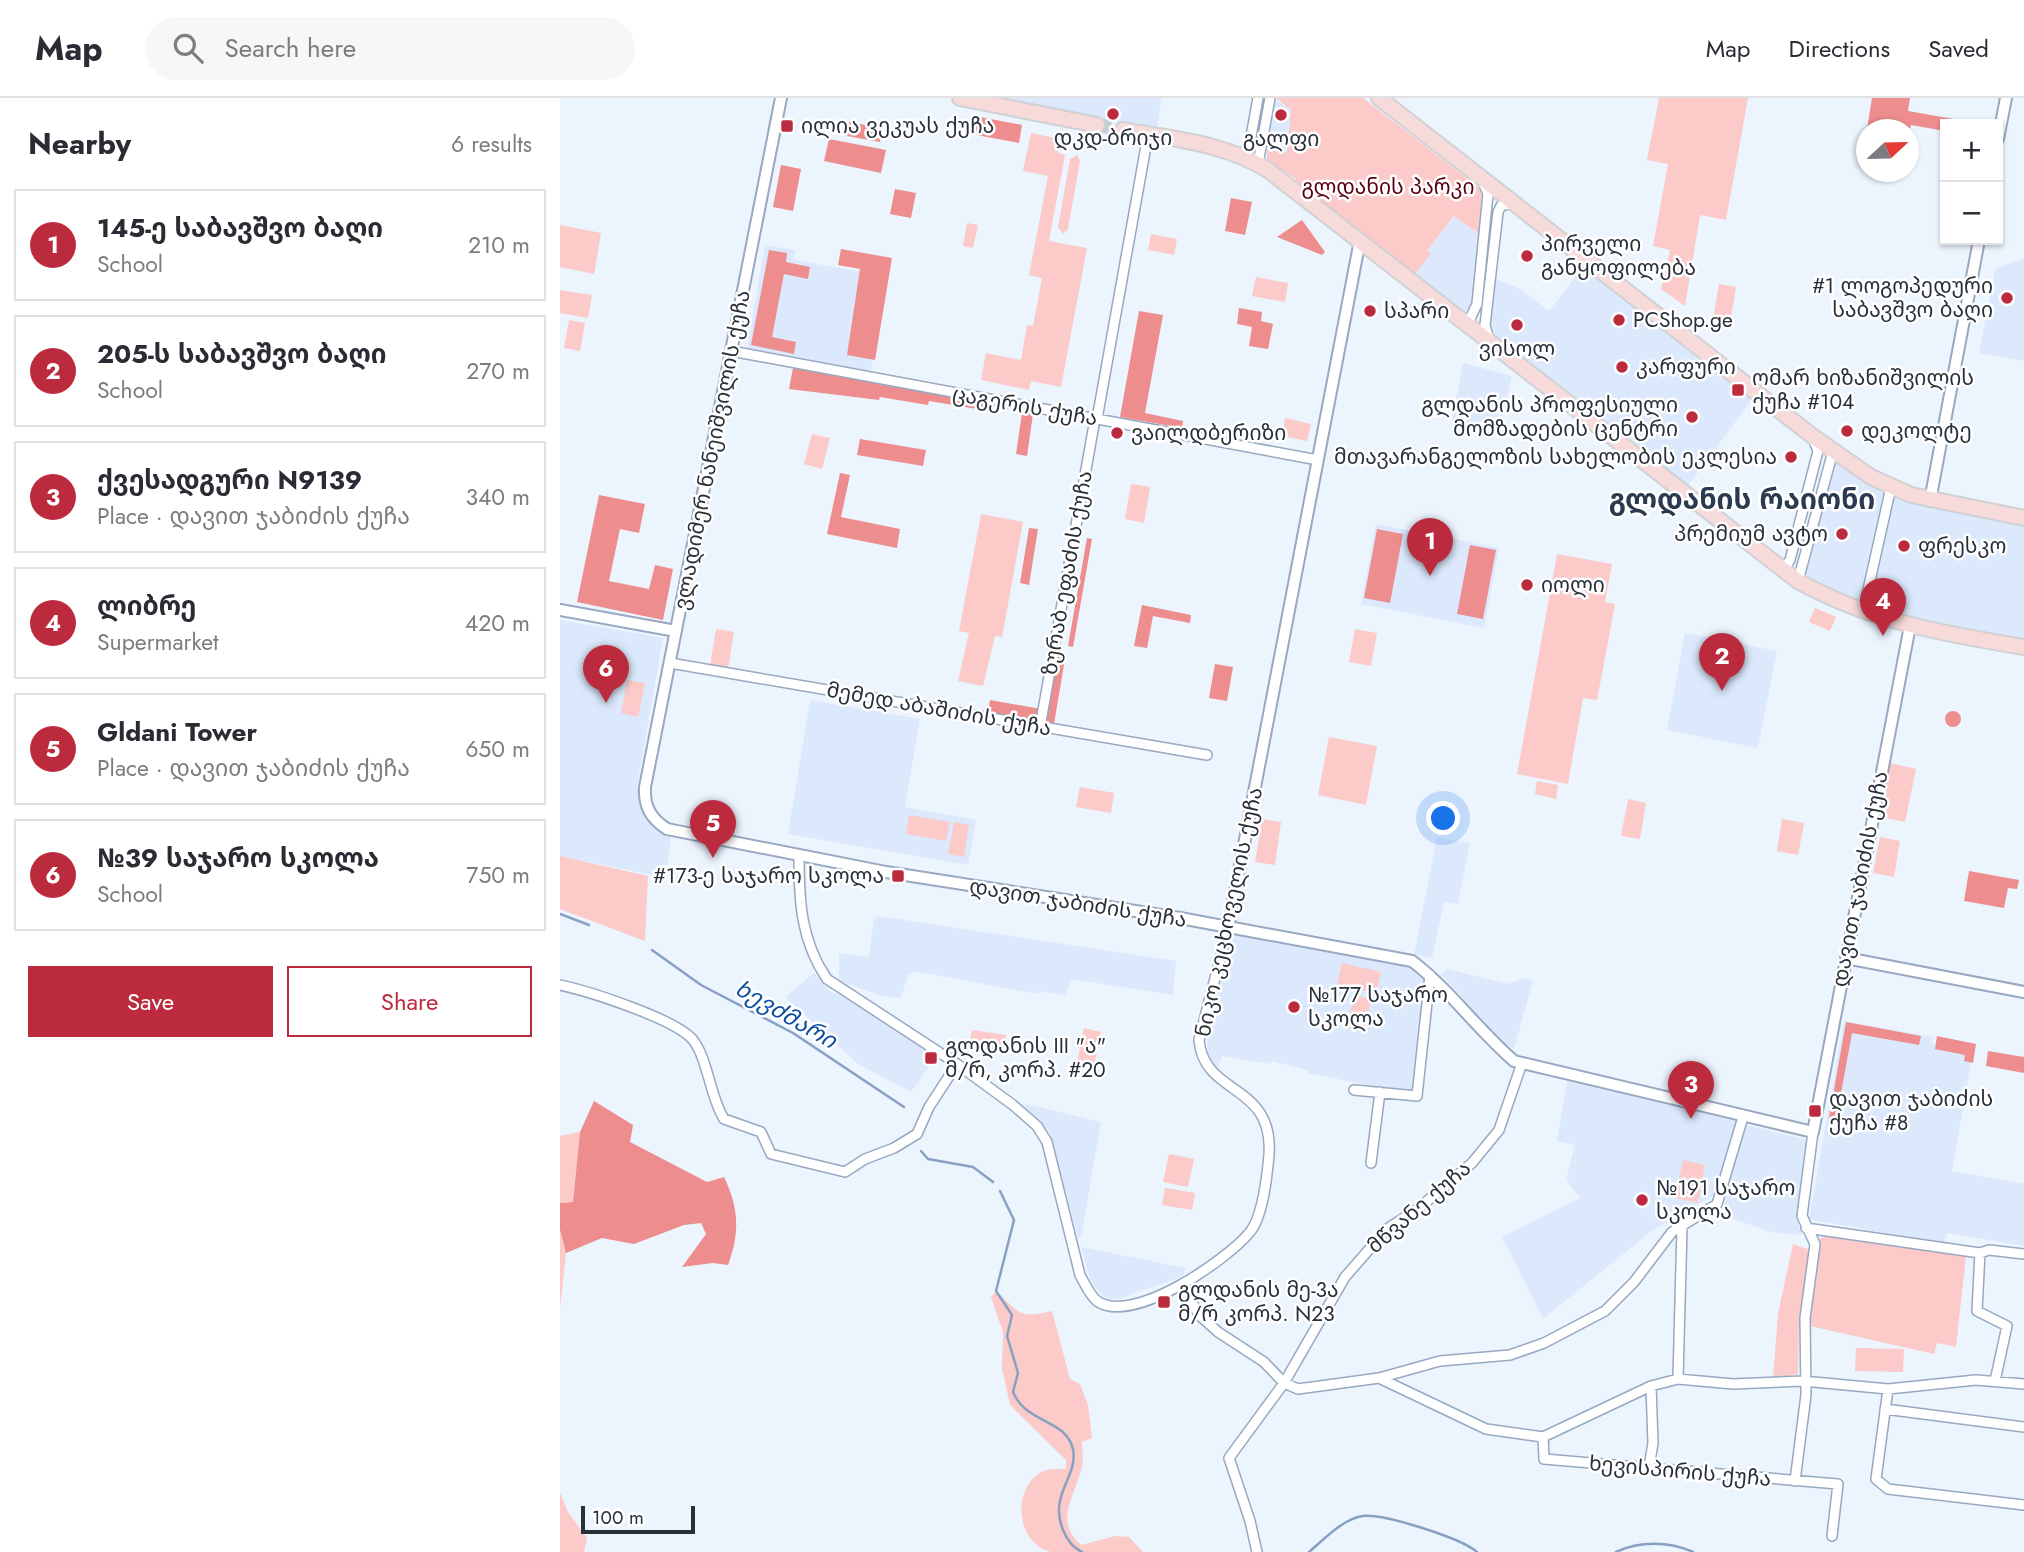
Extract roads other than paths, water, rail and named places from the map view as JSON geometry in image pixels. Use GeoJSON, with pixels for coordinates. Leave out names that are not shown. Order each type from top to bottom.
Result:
{"type":"FeatureCollection","features":[{"type":"Feature","properties":{"kind":"main road"},"geometry":{"type":"LineString","coordinates":[[960,98],[1097,125]]}},
{"type":"Feature","properties":{"kind":"main road"},"geometry":{"type":"LineString","coordinates":[[1381,98],[1833,451],[1891,486],[1930,501],[2024,518]]}},
{"type":"Feature","properties":{"kind":"main road"},"geometry":{"type":"LineString","coordinates":[[1123,130],[1205,144],[1258,164],[1360,240],[1798,581],[1832,600],[1910,626],[2023,646]]}},
{"type":"Feature","properties":{"kind":"street","name":"ვლადიმერ ნანეიშვილის ქუჩა"},"geometry":{"type":"LineString","coordinates":[[645,802],[781,98]]}},
{"type":"Feature","properties":{"kind":"street"},"geometry":{"type":"LineString","coordinates":[[1242,157],[1250,142],[1258,98]]}},
{"type":"Feature","properties":{"kind":"street"},"geometry":{"type":"LineString","coordinates":[[1258,164],[1270,98]]}},
{"type":"Feature","properties":{"kind":"street"},"geometry":{"type":"LineString","coordinates":[[2002,119],[2006,98]]}},
{"type":"Feature","properties":{"kind":"street","name":"ზურაბ ეფაძის ქუჩა"},"geometry":{"type":"LineString","coordinates":[[1040,727],[1148,135]]}},
{"type":"Feature","properties":{"kind":"street"},"geometry":{"type":"LineString","coordinates":[[1463,321],[1469,321],[1474,316],[1477,304],[1488,194],[1482,179]]}},
{"type":"Feature","properties":{"kind":"street"},"geometry":{"type":"LineString","coordinates":[[1490,342],[1485,325],[1498,212],[1500,206],[1513,203]]}},
{"type":"Feature","properties":{"kind":"street","name":"ნიკო კეცხოველის ქუჩა"},"geometry":{"type":"LineString","coordinates":[[799,856],[799,892],[804,935],[813,958],[827,979],[957,1064],[1037,1126],[1047,1142],[1080,1275],[1093,1297],[1115,1307],[1182,1286],[1230,1251],[1250,1232],[1256,1221],[1269,1155],[1268,1133],[1258,1107],[1216,1076],[1201,1055],[1199,1040],[1228,929],[1360,240]]}},
{"type":"Feature","properties":{"kind":"street"},"geometry":{"type":"LineString","coordinates":[[1930,501],[1978,245]]}},
{"type":"Feature","properties":{"kind":"street","name":"ცაგერის ქუჩა"},"geometry":{"type":"LineString","coordinates":[[731,351],[1318,460]]}},
{"type":"Feature","properties":{"kind":"street"},"geometry":{"type":"LineString","coordinates":[[1779,566],[1786,566],[1790,560],[1818,451],[1811,435]]}},
{"type":"Feature","properties":{"kind":"street"},"geometry":{"type":"LineString","coordinates":[[1798,581],[1833,451]]}},
{"type":"Feature","properties":{"kind":"street"},"geometry":{"type":"LineString","coordinates":[[1863,612],[1891,486]]}},
{"type":"Feature","properties":{"kind":"street"},"geometry":{"type":"LineString","coordinates":[[560,610],[676,631]]}},
{"type":"Feature","properties":{"kind":"street","name":"დავით ჯაბიძის ქუჩა"},"geometry":{"type":"LineString","coordinates":[[1795,1481],[1806,1395],[1803,1381],[1805,1318],[1815,1244],[1802,1216],[1813,1132],[1910,626]]}},
{"type":"Feature","properties":{"kind":"street","name":"მემედ აბაშიძის ქუჩა"},"geometry":{"type":"LineString","coordinates":[[670,663],[1207,755]]}},
{"type":"Feature","properties":{"kind":"street","name":"დავით ჯაბიძის ქუჩა"},"geometry":{"type":"LineString","coordinates":[[645,802],[659,824],[677,834],[1412,961],[1430,975],[1482,1033],[1514,1061],[1813,1132]]}},
{"type":"Feature","properties":{"kind":"street"},"geometry":{"type":"LineString","coordinates":[[1846,958],[2024,992]]}},
{"type":"Feature","properties":{"kind":"street"},"geometry":{"type":"LineString","coordinates":[[1354,1090],[1417,1097],[1430,975]]}},
{"type":"Feature","properties":{"kind":"street"},"geometry":{"type":"LineString","coordinates":[[560,985],[586,990],[678,1027],[694,1041],[724,1119],[761,1132],[771,1154],[845,1172],[864,1159],[894,1149],[917,1135],[929,1107],[957,1064]]}},
{"type":"Feature","properties":{"kind":"street","name":"მწვანე ქუჩა"},"geometry":{"type":"LineString","coordinates":[[1257,1552],[1250,1521],[1229,1458],[1284,1383],[1345,1277],[1372,1244],[1468,1166],[1499,1130],[1522,1063]]}},
{"type":"Feature","properties":{"kind":"street"},"geometry":{"type":"LineString","coordinates":[[1371,1163],[1380,1093]]}},
{"type":"Feature","properties":{"kind":"street"},"geometry":{"type":"LineString","coordinates":[[1182,1286],[1199,1315],[1218,1332],[1264,1362],[1284,1383],[1298,1389],[1379,1378],[1410,1367],[1440,1362],[1510,1355],[1544,1343],[1605,1311],[1634,1282],[1655,1250],[1672,1231],[1717,1204],[1743,1117]]}},
{"type":"Feature","properties":{"kind":"street"},"geometry":{"type":"LineString","coordinates":[[1678,1379],[1682,1227]]}},
{"type":"Feature","properties":{"kind":"street"},"geometry":{"type":"LineString","coordinates":[[1806,1228],[1980,1253],[1990,1250],[2024,1254]]}},
{"type":"Feature","properties":{"kind":"street"},"geometry":{"type":"LineString","coordinates":[[1980,1253],[1977,1311],[2007,1326],[1996,1381]]}},
{"type":"Feature","properties":{"kind":"street"},"geometry":{"type":"LineString","coordinates":[[1379,1378],[1486,1429],[1543,1437],[1651,1386],[1678,1379],[1733,1384],[1803,1381],[1888,1389],[1976,1380],[2024,1384]]}},
{"type":"Feature","properties":{"kind":"street"},"geometry":{"type":"LineString","coordinates":[[1649,1467],[1653,1443],[1651,1386]]}},
{"type":"Feature","properties":{"kind":"street"},"geometry":{"type":"LineString","coordinates":[[1888,1389],[1876,1479],[1881,1485],[1888,1489],[2024,1505]]}},
{"type":"Feature","properties":{"kind":"street"},"geometry":{"type":"LineString","coordinates":[[1885,1409],[2024,1427]]}},
{"type":"Feature","properties":{"kind":"street","name":"ხევისპირის ქუჩა"},"geometry":{"type":"LineString","coordinates":[[1543,1437],[1544,1459],[1838,1484],[1832,1536]]}},
{"type":"Feature","properties":{"kind":"waterway","name":"ხევძმარი"},"geometry":{"type":"LineString","coordinates":[[560,914],[589,925]]}},
{"type":"Feature","properties":{"kind":"waterway","name":"ხევძმარი"},"geometry":{"type":"LineString","coordinates":[[652,950],[701,985],[793,1033],[904,1107]]}},
{"type":"Feature","properties":{"kind":"waterway","name":"ხევძმარი"},"geometry":{"type":"LineString","coordinates":[[921,1151],[928,1159],[973,1167],[993,1182]]}},
{"type":"Feature","properties":{"kind":"waterway","name":"ხევძმარი"},"geometry":{"type":"LineString","coordinates":[[1000,1191],[1014,1220],[996,1291],[1012,1315],[1007,1336],[1018,1373],[1013,1392],[1027,1410],[1054,1426],[1069,1439],[1074,1456],[1059,1515],[1067,1537],[1082,1552]]}},
{"type":"Feature","properties":{"kind":"waterway","name":"ხევძმარი"},"geometry":{"type":"LineString","coordinates":[[1309,1552],[1341,1525],[1363,1516],[1374,1516],[1422,1528],[1456,1540],[1477,1552]]}},
{"type":"Feature","properties":{"kind":"waterway","name":"ხევძმარი"},"geometry":{"type":"LineString","coordinates":[[1616,1552],[1634,1546],[1654,1544],[1684,1548],[1693,1552]]}},
{"type":"Feature","properties":{"kind":"tunnel"},"geometry":{"type":"LineString","coordinates":[[1097,125],[1123,130]]}},
{"type":"Feature","properties":{"kind":"place","name":"დკდ-ბრიჯი"},"geometry":{"type":"Point","coordinates":[1113,114]}},
{"type":"Feature","properties":{"kind":"place","name":"გალფი"},"geometry":{"type":"Point","coordinates":[1281,115]}},
{"type":"Feature","properties":{"kind":"place","name":"ილია ვეკუას ქუჩა"},"geometry":{"type":"Point","coordinates":[787,126]}},
{"type":"Feature","properties":{"kind":"place","name":"პირველი განყოფილება"},"geometry":{"type":"Point","coordinates":[1527,256]}},
{"type":"Feature","properties":{"kind":"place","name":"#1 ლოგოპედური საბავშვო ბაღი"},"geometry":{"type":"Point","coordinates":[2007,298]}},
{"type":"Feature","properties":{"kind":"place","name":"სპარი"},"geometry":{"type":"Point","coordinates":[1370,311]}},
{"type":"Feature","properties":{"kind":"place","name":"PCShop.ge"},"geometry":{"type":"Point","coordinates":[1619,320]}},
{"type":"Feature","properties":{"kind":"place","name":"ვისოლ"},"geometry":{"type":"Point","coordinates":[1517,325]}},
{"type":"Feature","properties":{"kind":"place","name":"კარფური"},"geometry":{"type":"Point","coordinates":[1622,367]}},
{"type":"Feature","properties":{"kind":"place","name":"ომარ ხიზანიშვილის ქუჩა #104"},"geometry":{"type":"Point","coordinates":[1738,390]}},
{"type":"Feature","properties":{"kind":"place","name":"გლდანის პროფესიული მომზადების ცენტრი"},"geometry":{"type":"Point","coordinates":[1692,417]}},
{"type":"Feature","properties":{"kind":"place","name":"დეკოლტე"},"geometry":{"type":"Point","coordinates":[1847,431]}},
{"type":"Feature","properties":{"kind":"place","name":"ვაილდბერიზი"},"geometry":{"type":"Point","coordinates":[1117,433]}},
{"type":"Feature","properties":{"kind":"place","name":"მთავარანგელოზის სახელობის ეკლესია"},"geometry":{"type":"Point","coordinates":[1791,457]}},
{"type":"Feature","properties":{"kind":"place","name":"პრემიუმ ავტო"},"geometry":{"type":"Point","coordinates":[1842,534]}},
{"type":"Feature","properties":{"kind":"place","name":"ფრესკო"},"geometry":{"type":"Point","coordinates":[1904,546]}},
{"type":"Feature","properties":{"kind":"place","name":"145-ე საბავშვო ბაღი"},"geometry":{"type":"Point","coordinates":[1430,576]}},
{"type":"Feature","properties":{"kind":"place","name":"იოლი"},"geometry":{"type":"Point","coordinates":[1527,585]}},
{"type":"Feature","properties":{"kind":"place","name":"ლიბრე"},"geometry":{"type":"Point","coordinates":[1883,636]}},
{"type":"Feature","properties":{"kind":"place","name":"205-ს საბავშვო ბაღი"},"geometry":{"type":"Point","coordinates":[1722,691]}},
{"type":"Feature","properties":{"kind":"place","name":"№39 საჯარო სკოლა"},"geometry":{"type":"Point","coordinates":[606,703]}},
{"type":"Feature","properties":{"kind":"place","name":"Gldani Tower"},"geometry":{"type":"Point","coordinates":[713,858]}},
{"type":"Feature","properties":{"kind":"place","name":"#173-ე საჯარო სკოლა"},"geometry":{"type":"Point","coordinates":[898,876]}},
{"type":"Feature","properties":{"kind":"place","name":"№177 საჯარო სკოლა"},"geometry":{"type":"Point","coordinates":[1294,1007]}},
{"type":"Feature","properties":{"kind":"place","name":"გლდანის III \"ა\" მ/რ, კორპ. #20"},"geometry":{"type":"Point","coordinates":[931,1058]}},
{"type":"Feature","properties":{"kind":"place","name":"დავით ჯაბიძის ქუჩა #8"},"geometry":{"type":"Point","coordinates":[1815,1111]}},
{"type":"Feature","properties":{"kind":"place","name":"ქვესადგური N9139"},"geometry":{"type":"Point","coordinates":[1691,1119]}},
{"type":"Feature","properties":{"kind":"place","name":"№191 საჯარო სკოლა"},"geometry":{"type":"Point","coordinates":[1642,1200]}},
{"type":"Feature","properties":{"kind":"place","name":"გლდანის მე-3ა მ/რ კორპ. N23"},"geometry":{"type":"Point","coordinates":[1164,1302]}},
{"type":"Feature","properties":{"kind":"district","name":"გლდანის რაიონი"},"geometry":{"type":"Point","coordinates":[1742,499]}},
{"type":"Feature","properties":{"kind":"park label","name":"გლდანის პარკი"},"geometry":{"type":"Point","coordinates":[1388,187]}}]}
